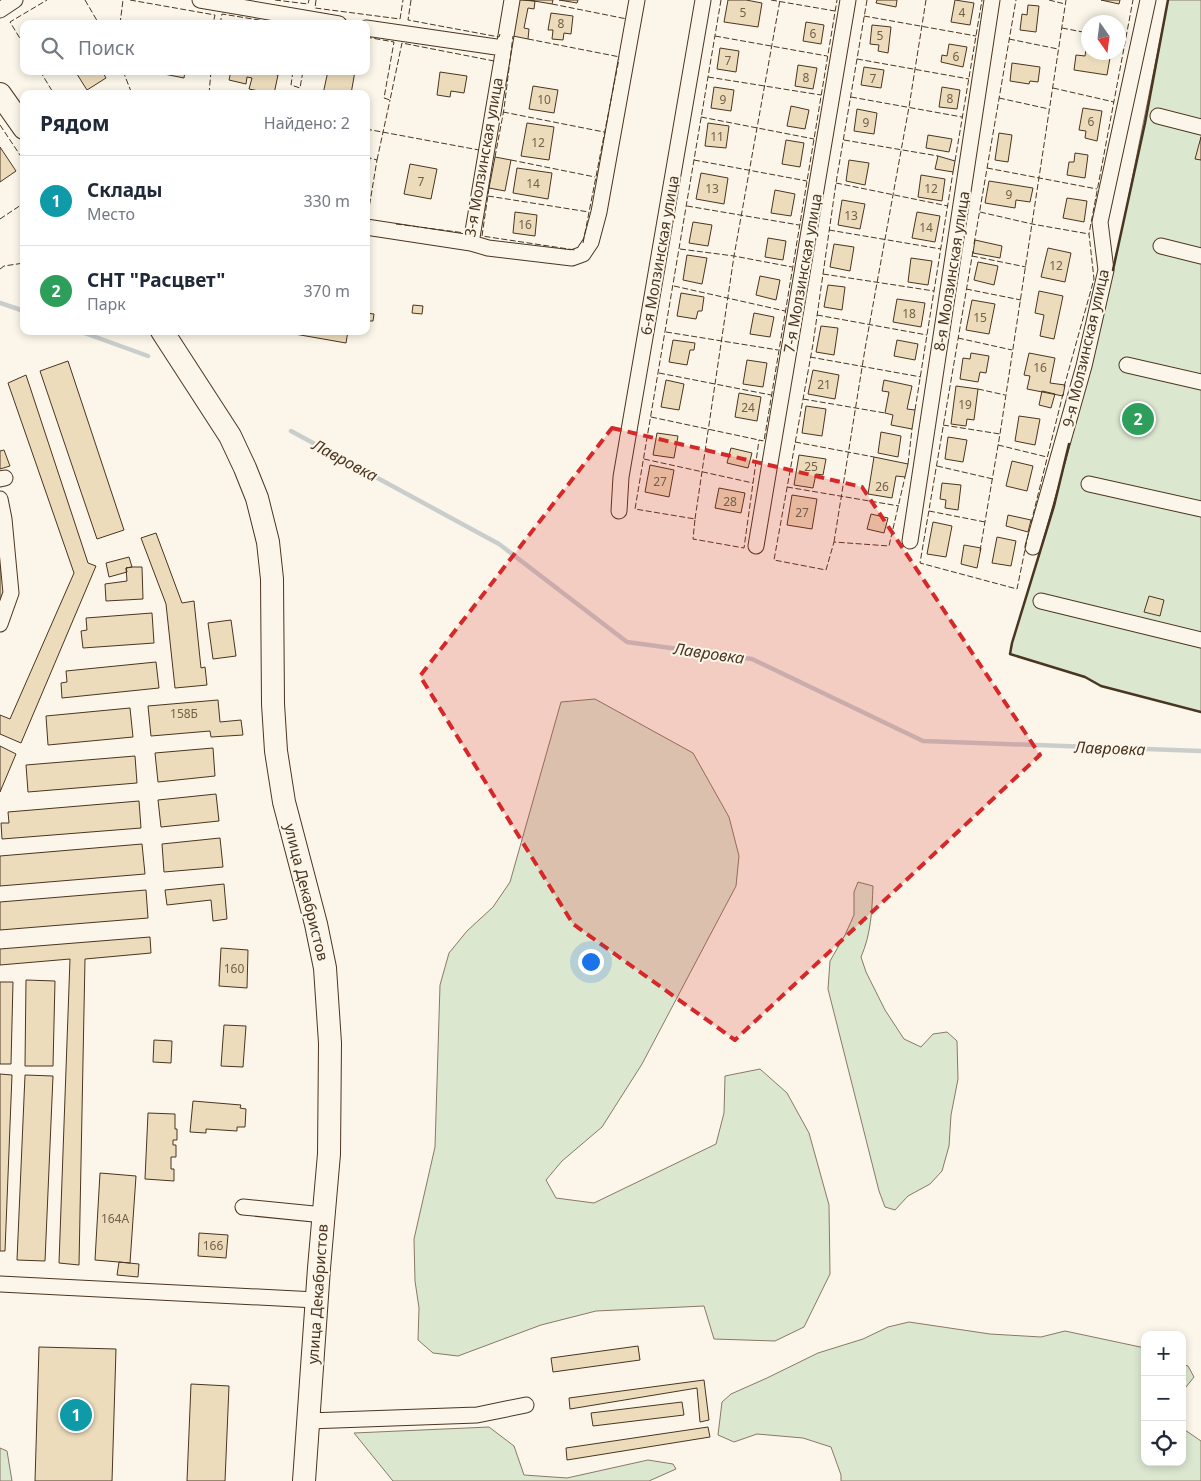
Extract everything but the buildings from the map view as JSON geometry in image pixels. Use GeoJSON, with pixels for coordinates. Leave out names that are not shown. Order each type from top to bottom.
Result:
{"type":"FeatureCollection","features":[{"type":"Feature","properties":{"kind":"highway"},"geometry":{"type":"LineString","coordinates":[[0,94],[20,122]]}},
{"type":"Feature","properties":{"kind":"highway","name":"улица Декабристов"},"geometry":{"type":"LineString","coordinates":[[165,335],[230,436],[257,498],[268,542],[272,579],[273,704],[276,752],[284,802],[325,968],[329,1006],[329,1154],[316,1300],[304,1481]]}},
{"type":"Feature","properties":{"kind":"street"},"geometry":{"type":"LineString","coordinates":[[0,10],[15,0]]}},
{"type":"Feature","properties":{"kind":"street"},"geometry":{"type":"LineString","coordinates":[[200,0],[316,20]]}},
{"type":"Feature","properties":{"kind":"street","name":"3-я Молзинская улица"},"geometry":{"type":"LineString","coordinates":[[370,228],[471,243],[512,0]]}},
{"type":"Feature","properties":{"kind":"street"},"geometry":{"type":"LineString","coordinates":[[471,243],[488,248],[572,258],[583,254],[591,242],[599,212],[638,0]]}},
{"type":"Feature","properties":{"kind":"street","name":"6-я Молзинская улица"},"geometry":{"type":"LineString","coordinates":[[619,511],[620,477],[703,0]]}},
{"type":"Feature","properties":{"kind":"street","name":"7-я Молзинская улица"},"geometry":{"type":"LineString","coordinates":[[756,546],[848,0]]}},
{"type":"Feature","properties":{"kind":"street","name":"8-я Молзинская улица"},"geometry":{"type":"LineString","coordinates":[[910,541],[992,0]]}},
{"type":"Feature","properties":{"kind":"street","name":"9-я Молзинская улица"},"geometry":{"type":"LineString","coordinates":[[1033,547],[1084,366],[1106,270],[1100,222],[1148,0]]}},
{"type":"Feature","properties":{"kind":"street"},"geometry":{"type":"LineString","coordinates":[[370,29],[503,48]]}},
{"type":"Feature","properties":{"kind":"street"},"geometry":{"type":"LineString","coordinates":[[1158,116],[1201,126]]}},
{"type":"Feature","properties":{"kind":"street"},"geometry":{"type":"LineString","coordinates":[[1161,246],[1201,256]]}},
{"type":"Feature","properties":{"kind":"street"},"geometry":{"type":"LineString","coordinates":[[1127,365],[1201,382]]}},
{"type":"Feature","properties":{"kind":"street"},"geometry":{"type":"LineString","coordinates":[[1089,484],[1201,509]]}},
{"type":"Feature","properties":{"kind":"street"},"geometry":{"type":"LineString","coordinates":[[0,500],[4,519],[11,593],[0,624]]}},
{"type":"Feature","properties":{"kind":"street"},"geometry":{"type":"LineString","coordinates":[[1041,601],[1201,640]]}},
{"type":"Feature","properties":{"kind":"street"},"geometry":{"type":"LineString","coordinates":[[243,1207],[324,1215]]}},
{"type":"Feature","properties":{"kind":"street"},"geometry":{"type":"LineString","coordinates":[[0,1284],[316,1300]]}},
{"type":"Feature","properties":{"kind":"street"},"geometry":{"type":"LineString","coordinates":[[308,1421],[478,1415],[526,1405]]}},
{"type":"Feature","properties":{"kind":"highlighted area"},"geometry":{"type":"Polygon","coordinates":[[[612,428],[862,487],[1040,755],[735,1040],[573,924],[420,676],[612,428]]]}},
{"type":"Feature","properties":{"kind":"green space"},"geometry":{"type":"Polygon","coordinates":[[[1168,0],[1201,0],[1201,712],[1101,686],[1085,677],[1010,654],[1054,506],[1097,333],[1122,229],[1168,0]]]}},
{"type":"Feature","properties":{"kind":"green space"},"geometry":{"type":"Polygon","coordinates":[[[595,699],[693,753],[729,817],[739,856],[736,886],[642,1064],[602,1127],[562,1161],[546,1180],[556,1198],[594,1203],[716,1144],[724,1113],[725,1076],[760,1069],[787,1093],[809,1133],[829,1205],[830,1274],[804,1327],[775,1341],[714,1339],[704,1306],[596,1311],[541,1325],[458,1356],[433,1353],[418,1340],[419,1308],[415,1281],[414,1239],[435,1147],[440,985],[449,953],[467,931],[493,907],[510,882],[561,702],[595,699]]]}},
{"type":"Feature","properties":{"kind":"green space"},"geometry":{"type":"Polygon","coordinates":[[[858,882],[873,886],[869,931],[861,957],[866,972],[885,1010],[904,1039],[921,1047],[933,1034],[947,1032],[957,1041],[958,1079],[951,1115],[949,1146],[942,1171],[930,1184],[908,1196],[895,1210],[885,1207],[879,1191],[828,989],[830,961],[854,915],[854,892],[858,882]]]}},
{"type":"Feature","properties":{"kind":"green space"},"geometry":{"type":"Polygon","coordinates":[[[909,1322],[990,1334],[1041,1337],[1065,1331],[1141,1347],[1141,1466],[1186,1466],[1186,1431],[1201,1441],[1201,1481],[841,1481],[841,1475],[831,1447],[803,1438],[757,1434],[734,1442],[718,1435],[722,1402],[731,1394],[818,1353],[863,1339],[888,1327],[909,1322]]]}},
{"type":"Feature","properties":{"kind":"green space"},"geometry":{"type":"Polygon","coordinates":[[[1186,1365],[1188,1366],[1194,1377],[1186,1387],[1186,1365]]]}},
{"type":"Feature","properties":{"kind":"green space"},"geometry":{"type":"Polygon","coordinates":[[[489,1427],[514,1446],[524,1475],[567,1478],[648,1460],[673,1464],[676,1469],[649,1481],[393,1481],[354,1433],[489,1427]]]}},
{"type":"Feature","properties":{"kind":"green space"},"geometry":{"type":"Polygon","coordinates":[[[0,1448],[7,1451],[12,1481],[0,1481],[0,1448]]]}},
{"type":"Feature","properties":{"kind":"waterway","name":"Лавровка"},"geometry":{"type":"LineString","coordinates":[[0,303],[20,310]]}},
{"type":"Feature","properties":{"kind":"waterway","name":"Лавровка"},"geometry":{"type":"LineString","coordinates":[[90,335],[148,356]]}},
{"type":"Feature","properties":{"kind":"waterway","name":"Лавровка"},"geometry":{"type":"LineString","coordinates":[[291,431],[499,544],[627,642],[752,659],[923,741],[1201,751]]}},
{"type":"Feature","properties":{"kind":"fence"},"geometry":{"type":"LineString","coordinates":[[20,38],[10,22],[47,0]]}},
{"type":"Feature","properties":{"kind":"fence"},"geometry":{"type":"LineString","coordinates":[[85,0],[97,20]]}},
{"type":"Feature","properties":{"kind":"fence"},"geometry":{"type":"LineString","coordinates":[[120,20],[123,0]]}},
{"type":"Feature","properties":{"kind":"fence"},"geometry":{"type":"LineString","coordinates":[[130,0],[215,15],[214,20]]}},
{"type":"Feature","properties":{"kind":"fence"},"geometry":{"type":"LineString","coordinates":[[275,0],[308,4],[309,0]]}},
{"type":"Feature","properties":{"kind":"fence"},"geometry":{"type":"LineString","coordinates":[[316,0],[315,8],[400,19],[403,0]]}},
{"type":"Feature","properties":{"kind":"fence"},"geometry":{"type":"LineString","coordinates":[[411,0],[408,20],[499,37],[500,34]]}},
{"type":"Feature","properties":{"kind":"fence"},"geometry":{"type":"LineString","coordinates":[[721,0],[635,509],[695,519],[693,539],[744,548],[759,440],[764,441],[837,0]]}},
{"type":"Feature","properties":{"kind":"fence"},"geometry":{"type":"LineString","coordinates":[[771,0],[835,11]]}},
{"type":"Feature","properties":{"kind":"fence"},"geometry":{"type":"LineString","coordinates":[[695,519],[734,256],[780,0]]}},
{"type":"Feature","properties":{"kind":"fence"},"geometry":{"type":"LineString","coordinates":[[867,0],[836,183],[813,344],[774,560],[826,570],[834,542],[889,546],[905,477]]}},
{"type":"Feature","properties":{"kind":"fence"},"geometry":{"type":"LineString","coordinates":[[834,542],[865,349],[909,107],[926,0]]}},
{"type":"Feature","properties":{"kind":"fence"},"geometry":{"type":"LineString","coordinates":[[955,161],[982,0]]}},
{"type":"Feature","properties":{"kind":"fence"},"geometry":{"type":"LineString","coordinates":[[974,244],[1016,0]]}},
{"type":"Feature","properties":{"kind":"fence"},"geometry":{"type":"LineString","coordinates":[[1049,0],[1065,4]]}},
{"type":"Feature","properties":{"kind":"fence"},"geometry":{"type":"LineString","coordinates":[[980,551],[1000,434],[1066,0]]}},
{"type":"Feature","properties":{"kind":"fence"},"geometry":{"type":"LineString","coordinates":[[1064,387],[1094,279],[1089,234],[1133,0]]}},
{"type":"Feature","properties":{"kind":"fence"},"geometry":{"type":"LineString","coordinates":[[552,4],[627,19]]}},
{"type":"Feature","properties":{"kind":"fence"},"geometry":{"type":"LineString","coordinates":[[221,20],[222,14],[259,20]]}},
{"type":"Feature","properties":{"kind":"fence"},"geometry":{"type":"LineString","coordinates":[[864,16],[976,36]]}},
{"type":"Feature","properties":{"kind":"fence"},"geometry":{"type":"LineString","coordinates":[[1062,28],[1081,32]]}},
{"type":"Feature","properties":{"kind":"fence"},"geometry":{"type":"LineString","coordinates":[[495,157],[504,109],[513,36]]}},
{"type":"Feature","properties":{"kind":"fence"},"geometry":{"type":"LineString","coordinates":[[715,36],[827,56]]}},
{"type":"Feature","properties":{"kind":"fence"},"geometry":{"type":"LineString","coordinates":[[370,38],[394,42],[384,98],[390,100],[402,43],[494,61],[493,63]]}},
{"type":"Feature","properties":{"kind":"fence"},"geometry":{"type":"LineString","coordinates":[[528,39],[620,57]]}},
{"type":"Feature","properties":{"kind":"fence"},"geometry":{"type":"LineString","coordinates":[[1009,39],[1058,49]]}},
{"type":"Feature","properties":{"kind":"fence"},"geometry":{"type":"LineString","coordinates":[[583,243],[619,59]]}},
{"type":"Feature","properties":{"kind":"fence"},"geometry":{"type":"LineString","coordinates":[[857,59],[969,79]]}},
{"type":"Feature","properties":{"kind":"fence"},"geometry":{"type":"LineString","coordinates":[[42,75],[52,90]]}},
{"type":"Feature","properties":{"kind":"fence"},"geometry":{"type":"LineString","coordinates":[[125,75],[130,90]]}},
{"type":"Feature","properties":{"kind":"fence"},"geometry":{"type":"LineString","coordinates":[[209,90],[211,75]]}},
{"type":"Feature","properties":{"kind":"fence"},"geometry":{"type":"LineString","coordinates":[[292,75],[291,85],[300,88],[302,75]]}},
{"type":"Feature","properties":{"kind":"fence"},"geometry":{"type":"LineString","coordinates":[[708,77],[821,95]]}},
{"type":"Feature","properties":{"kind":"fence"},"geometry":{"type":"LineString","coordinates":[[1053,88],[1114,102]]}},
{"type":"Feature","properties":{"kind":"fence"},"geometry":{"type":"LineString","coordinates":[[851,97],[962,117]]}},
{"type":"Feature","properties":{"kind":"fence"},"geometry":{"type":"LineString","coordinates":[[999,98],[1049,109]]}},
{"type":"Feature","properties":{"kind":"fence"},"geometry":{"type":"LineString","coordinates":[[377,160],[390,100]]}},
{"type":"Feature","properties":{"kind":"fence"},"geometry":{"type":"LineString","coordinates":[[503,112],[604,132]]}},
{"type":"Feature","properties":{"kind":"fence"},"geometry":{"type":"LineString","coordinates":[[701,117],[814,139]]}},
{"type":"Feature","properties":{"kind":"fence"},"geometry":{"type":"LineString","coordinates":[[0,125],[20,155]]}},
{"type":"Feature","properties":{"kind":"fence"},"geometry":{"type":"LineString","coordinates":[[370,130],[479,150]]}},
{"type":"Feature","properties":{"kind":"fence"},"geometry":{"type":"LineString","coordinates":[[844,140],[938,156]]}},
{"type":"Feature","properties":{"kind":"fence"},"geometry":{"type":"LineString","coordinates":[[370,158],[377,160],[370,202]]}},
{"type":"Feature","properties":{"kind":"fence"},"geometry":{"type":"LineString","coordinates":[[511,160],[595,177]]}},
{"type":"Feature","properties":{"kind":"fence"},"geometry":{"type":"LineString","coordinates":[[694,160],[807,181]]}},
{"type":"Feature","properties":{"kind":"fence"},"geometry":{"type":"LineString","coordinates":[[987,168],[1097,189]]}},
{"type":"Feature","properties":{"kind":"fence"},"geometry":{"type":"LineString","coordinates":[[915,410],[953,172]]}},
{"type":"Feature","properties":{"kind":"fence"},"geometry":{"type":"LineString","coordinates":[[836,183],[948,206]]}},
{"type":"Feature","properties":{"kind":"fence"},"geometry":{"type":"LineString","coordinates":[[489,188],[482,236],[575,250]]}},
{"type":"Feature","properties":{"kind":"fence"},"geometry":{"type":"LineString","coordinates":[[488,196],[589,212]]}},
{"type":"Feature","properties":{"kind":"fence"},"geometry":{"type":"LineString","coordinates":[[0,219],[20,206]]}},
{"type":"Feature","properties":{"kind":"fence"},"geometry":{"type":"LineString","coordinates":[[687,206],[799,225]]}},
{"type":"Feature","properties":{"kind":"fence"},"geometry":{"type":"LineString","coordinates":[[980,212],[1089,234]]}},
{"type":"Feature","properties":{"kind":"fence"},"geometry":{"type":"LineString","coordinates":[[396,224],[465,233],[465,230]]}},
{"type":"Feature","properties":{"kind":"fence"},"geometry":{"type":"LineString","coordinates":[[829,230],[941,249]]}},
{"type":"Feature","properties":{"kind":"fence"},"geometry":{"type":"LineString","coordinates":[[680,249],[734,256],[792,267]]}},
{"type":"Feature","properties":{"kind":"fence"},"geometry":{"type":"LineString","coordinates":[[973,251],[920,563],[1017,589],[1029,530]]}},
{"type":"Feature","properties":{"kind":"fence"},"geometry":{"type":"LineString","coordinates":[[972,256],[1026,267]]}},
{"type":"Feature","properties":{"kind":"fence"},"geometry":{"type":"LineString","coordinates":[[0,269],[4,266],[20,264]]}},
{"type":"Feature","properties":{"kind":"fence"},"geometry":{"type":"LineString","coordinates":[[823,274],[934,291]]}},
{"type":"Feature","properties":{"kind":"fence"},"geometry":{"type":"LineString","coordinates":[[674,286],[785,311]]}},
{"type":"Feature","properties":{"kind":"fence"},"geometry":{"type":"LineString","coordinates":[[966,289],[1021,300]]}},
{"type":"Feature","properties":{"kind":"fence"},"geometry":{"type":"LineString","coordinates":[[817,315],[927,335]]}},
{"type":"Feature","properties":{"kind":"fence"},"geometry":{"type":"LineString","coordinates":[[666,332],[778,350]]}},
{"type":"Feature","properties":{"kind":"fence"},"geometry":{"type":"LineString","coordinates":[[958,338],[1012,350]]}},
{"type":"Feature","properties":{"kind":"fence"},"geometry":{"type":"LineString","coordinates":[[810,357],[921,377]]}},
{"type":"Feature","properties":{"kind":"fence"},"geometry":{"type":"LineString","coordinates":[[659,373],[771,395]]}},
{"type":"Feature","properties":{"kind":"fence"},"geometry":{"type":"LineString","coordinates":[[978,389],[1005,395]]}},
{"type":"Feature","properties":{"kind":"fence"},"geometry":{"type":"LineString","coordinates":[[1031,523],[1063,394]]}},
{"type":"Feature","properties":{"kind":"fence"},"geometry":{"type":"LineString","coordinates":[[803,399],[885,413]]}},
{"type":"Feature","properties":{"kind":"fence"},"geometry":{"type":"LineString","coordinates":[[651,417],[759,440]]}},
{"type":"Feature","properties":{"kind":"fence"},"geometry":{"type":"LineString","coordinates":[[943,425],[1000,434]]}},
{"type":"Feature","properties":{"kind":"fence"},"geometry":{"type":"LineString","coordinates":[[908,464],[912,429]]}},
{"type":"Feature","properties":{"kind":"fence"},"geometry":{"type":"LineString","coordinates":[[795,442],[874,457]]}},
{"type":"Feature","properties":{"kind":"fence"},"geometry":{"type":"LineString","coordinates":[[998,445],[1047,457]]}},
{"type":"Feature","properties":{"kind":"fence"},"geometry":{"type":"LineString","coordinates":[[644,459],[753,483]]}},
{"type":"Feature","properties":{"kind":"fence"},"geometry":{"type":"LineString","coordinates":[[937,466],[993,479]]}},
{"type":"Feature","properties":{"kind":"fence"},"geometry":{"type":"LineString","coordinates":[[787,487],[899,506]]}},
{"type":"Feature","properties":{"kind":"fence"},"geometry":{"type":"LineString","coordinates":[[929,511],[985,522]]}},
{"type":"Feature","properties":{"kind":"wall"},"geometry":{"type":"LineString","coordinates":[[1113,270],[1145,123],[1168,0]]}},
{"type":"Feature","properties":{"kind":"wall"},"geometry":{"type":"LineString","coordinates":[[1069,444],[1054,506],[1010,654],[1085,677],[1101,686],[1201,712]]}},
{"type":"Feature","properties":{"kind":"place","name":"СНТ \"Расцвет\""},"geometry":{"type":"Point","coordinates":[1138,419]}},
{"type":"Feature","properties":{"kind":"place","name":"Склады"},"geometry":{"type":"Point","coordinates":[76,1415]}}]}
